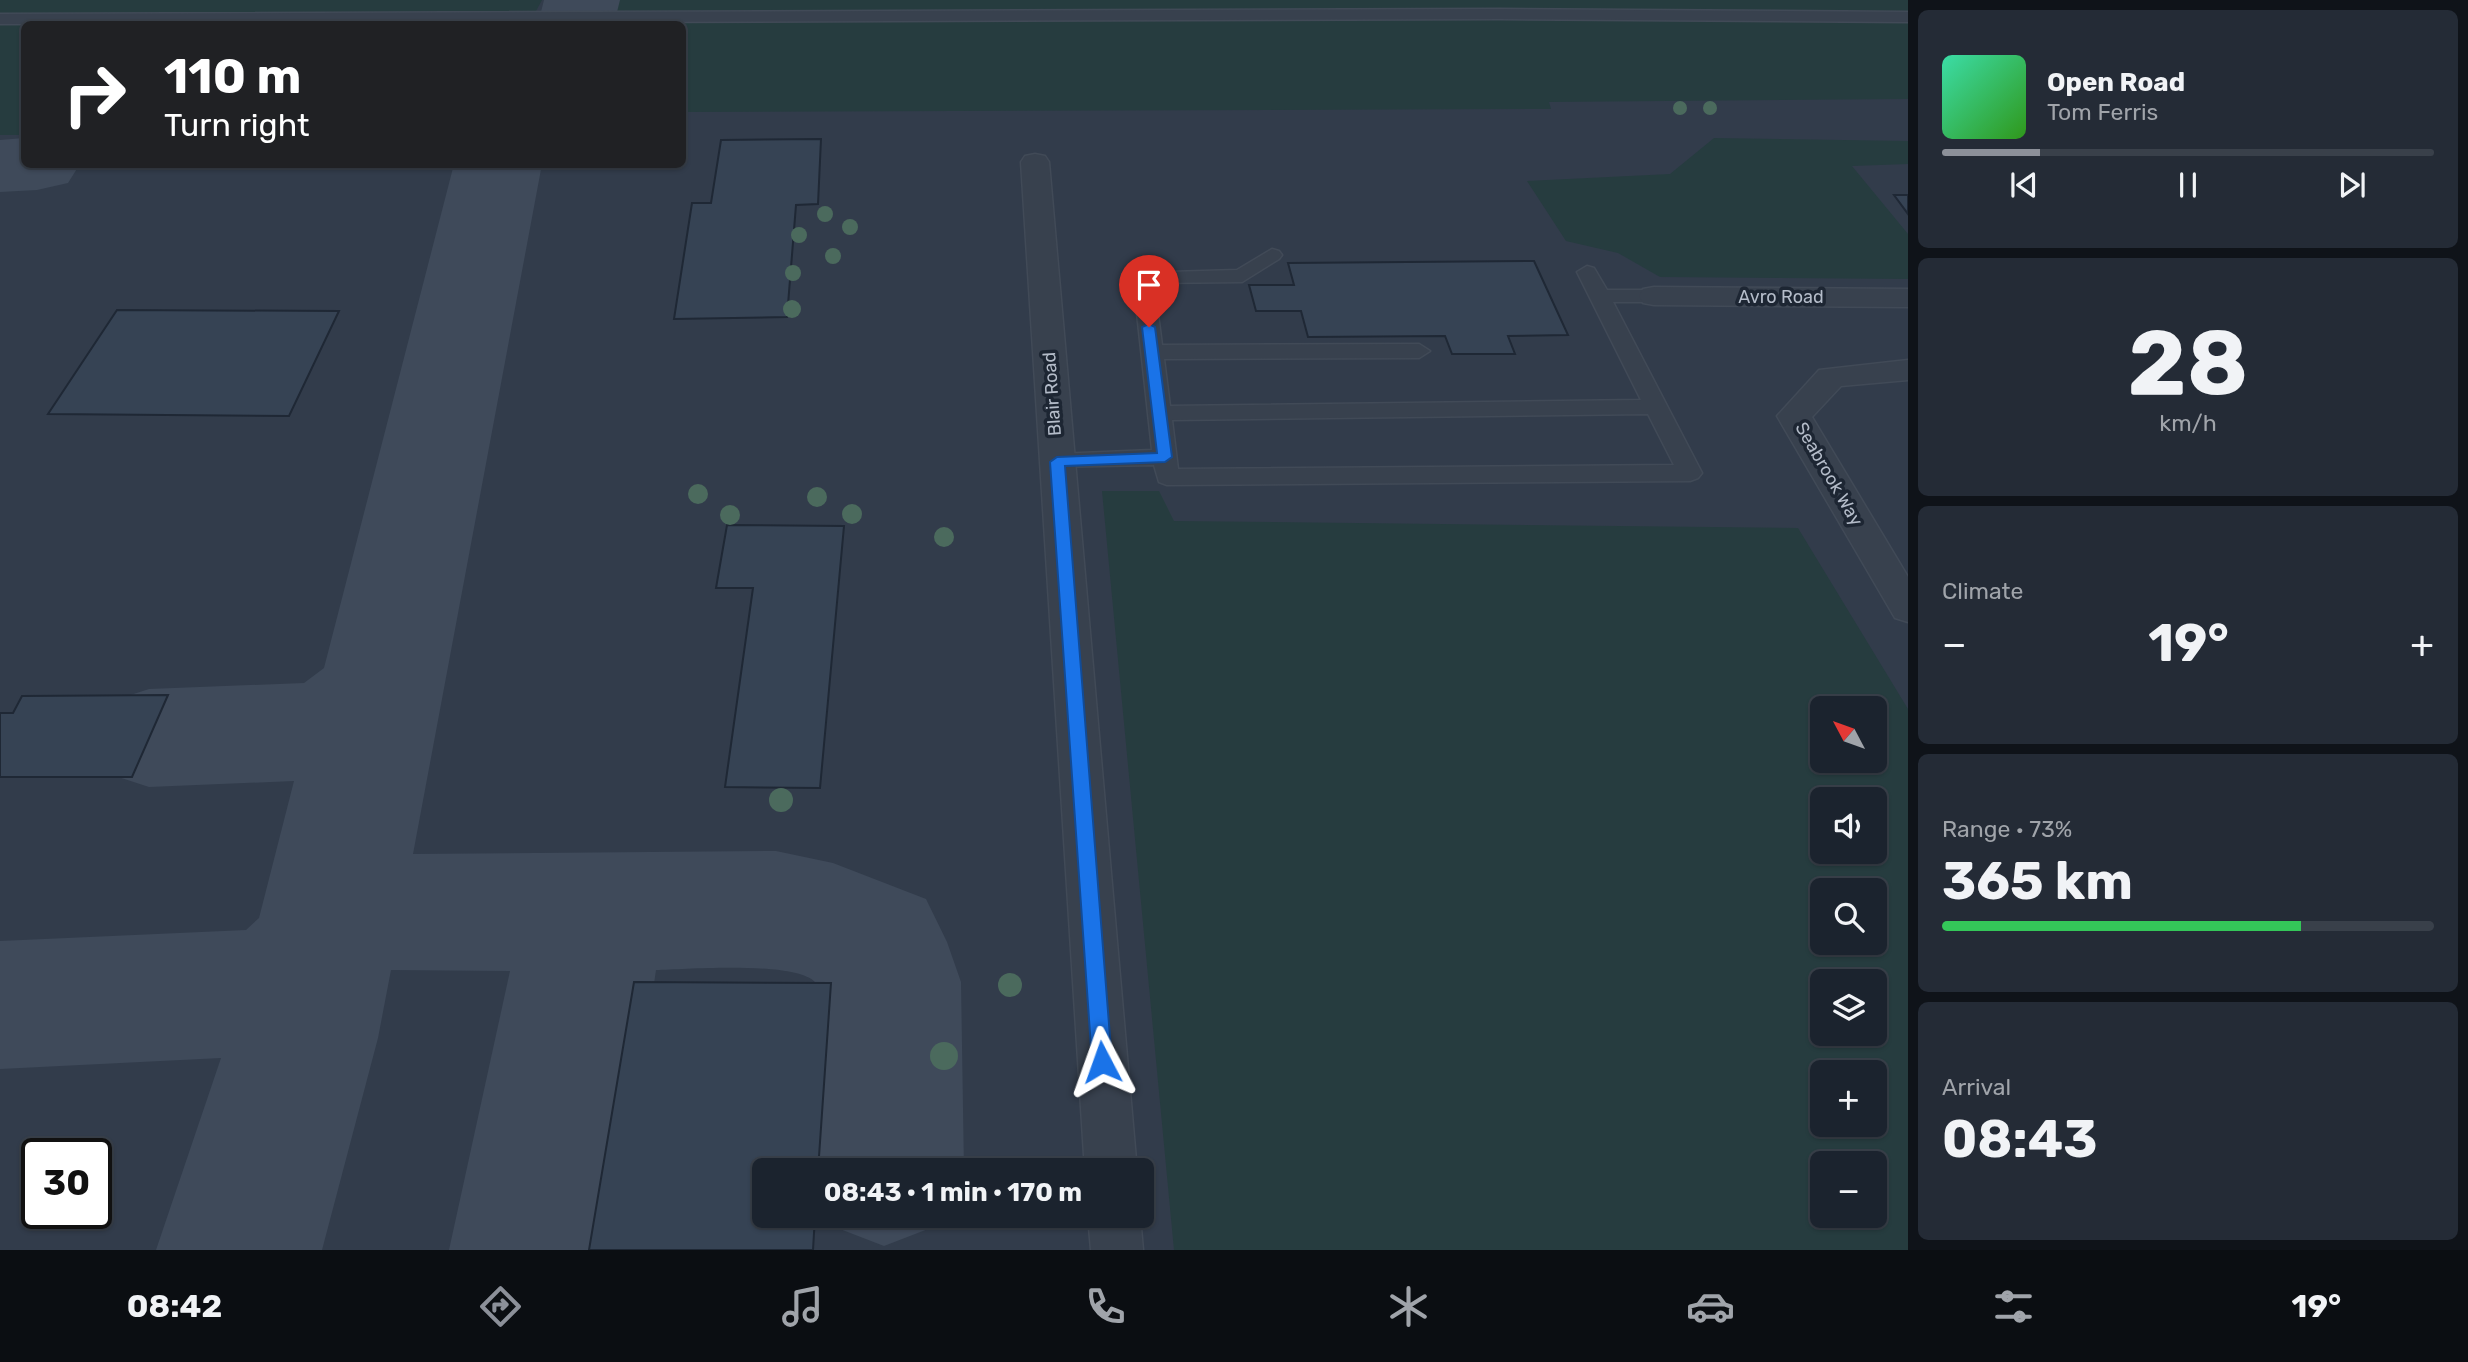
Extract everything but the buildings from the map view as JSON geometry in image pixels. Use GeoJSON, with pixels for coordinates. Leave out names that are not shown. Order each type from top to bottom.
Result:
{"type":"FeatureCollection","features":[{"type":"Feature","properties":{"kind":"street","name":"Blair Road"},"geometry":{"type":"LineString","coordinates":[[1035,162],[1110,1158]]}},
{"type":"Feature","properties":{"kind":"street","name":"Avro Road"},"geometry":{"type":"LineString","coordinates":[[1654,296],[1908,298]]}},
{"type":"Feature","properties":{"kind":"street","name":"Seabrook Way"},"geometry":{"type":"LineString","coordinates":[[1908,370],[1831,377],[1794,416],[1908,609]]}},
{"type":"Feature","properties":{"kind":"street"},"geometry":{"type":"LineString","coordinates":[[1115,1228],[1117,1250]]}},
{"type":"Feature","properties":{"kind":"lane"},"geometry":{"type":"LineString","coordinates":[[0,19],[1458,15],[1908,17]]}},
{"type":"Feature","properties":{"kind":"lane"},"geometry":{"type":"LineString","coordinates":[[1272,255],[1242,276],[1143,277],[1167,477],[1690,473],[1587,272]]}},
{"type":"Feature","properties":{"kind":"lane"},"geometry":{"type":"LineString","coordinates":[[1599,296],[1654,296]]}},
{"type":"Feature","properties":{"kind":"lane"},"geometry":{"type":"LineString","coordinates":[[1152,352],[1419,351]]}},
{"type":"Feature","properties":{"kind":"lane"},"geometry":{"type":"LineString","coordinates":[[1159,413],[1656,407]]}},
{"type":"Feature","properties":{"kind":"lane"},"geometry":{"type":"LineString","coordinates":[[1057,462],[1165,457]]}},
{"type":"Feature","properties":{"kind":"shaded area"},"geometry":{"type":"Polygon","coordinates":[[[0,0],[1908,0],[1908,1250],[0,1250],[0,0]]]}},
{"type":"Feature","properties":{"kind":"green space"},"geometry":{"type":"Polygon","coordinates":[[[0,0],[542,0],[531,21],[21,21],[21,135],[0,135],[0,0]]]}},
{"type":"Feature","properties":{"kind":"green space"},"geometry":{"type":"Polygon","coordinates":[[[613,0],[1908,0],[1908,99],[1549,102],[1551,109],[686,112],[686,21],[610,21],[613,0]]]}},
{"type":"Feature","properties":{"kind":"green space"},"geometry":{"type":"Polygon","coordinates":[[[1714,138],[1908,141],[1908,164],[1852,166],[1908,234],[1908,279],[1660,277],[1618,253],[1566,241],[1527,181],[1670,174],[1714,138]]]}},
{"type":"Feature","properties":{"kind":"green space"},"geometry":{"type":"Polygon","coordinates":[[[1102,491],[1159,491],[1174,521],[1798,528],[1908,709],[1908,1250],[1174,1250],[1102,491]]]}},
{"type":"Feature","properties":{"kind":"taxiway"},"geometry":{"type":"LineString","coordinates":[[577,21],[582,0]]}},
{"type":"Feature","properties":{"kind":"taxiway"},"geometry":{"type":"LineString","coordinates":[[0,166],[21,165]]}},
{"type":"Feature","properties":{"kind":"taxiway"},"geometry":{"type":"LineString","coordinates":[[382,683],[497,168]]}},
{"type":"Feature","properties":{"kind":"taxiway"},"geometry":{"type":"LineString","coordinates":[[149,738],[278,734],[326,727],[356,713],[382,683]]}},
{"type":"Feature","properties":{"kind":"taxiway"},"geometry":{"type":"LineString","coordinates":[[323,949],[382,683]]}},
{"type":"Feature","properties":{"kind":"taxiway"},"geometry":{"type":"LineString","coordinates":[[341,868],[350,887],[362,900],[398,913],[776,910],[833,922],[875,942],[888,982],[884,1158]]}},
{"type":"Feature","properties":{"kind":"taxiway"},"geometry":{"type":"LineString","coordinates":[[532,1250],[584,967],[583,941],[565,922],[549,913]]}},
{"type":"Feature","properties":{"kind":"taxiway"},"geometry":{"type":"LineString","coordinates":[[0,1005],[256,993],[287,984],[323,949]]}},
{"type":"Feature","properties":{"kind":"taxiway"},"geometry":{"type":"LineString","coordinates":[[239,1250],[303,1038],[323,949]]}},
{"type":"Feature","properties":{"kind":"route"},"geometry":{"type":"LineString","coordinates":[[1102,1062],[1057,462],[1165,457],[1149,327]]}}]}
